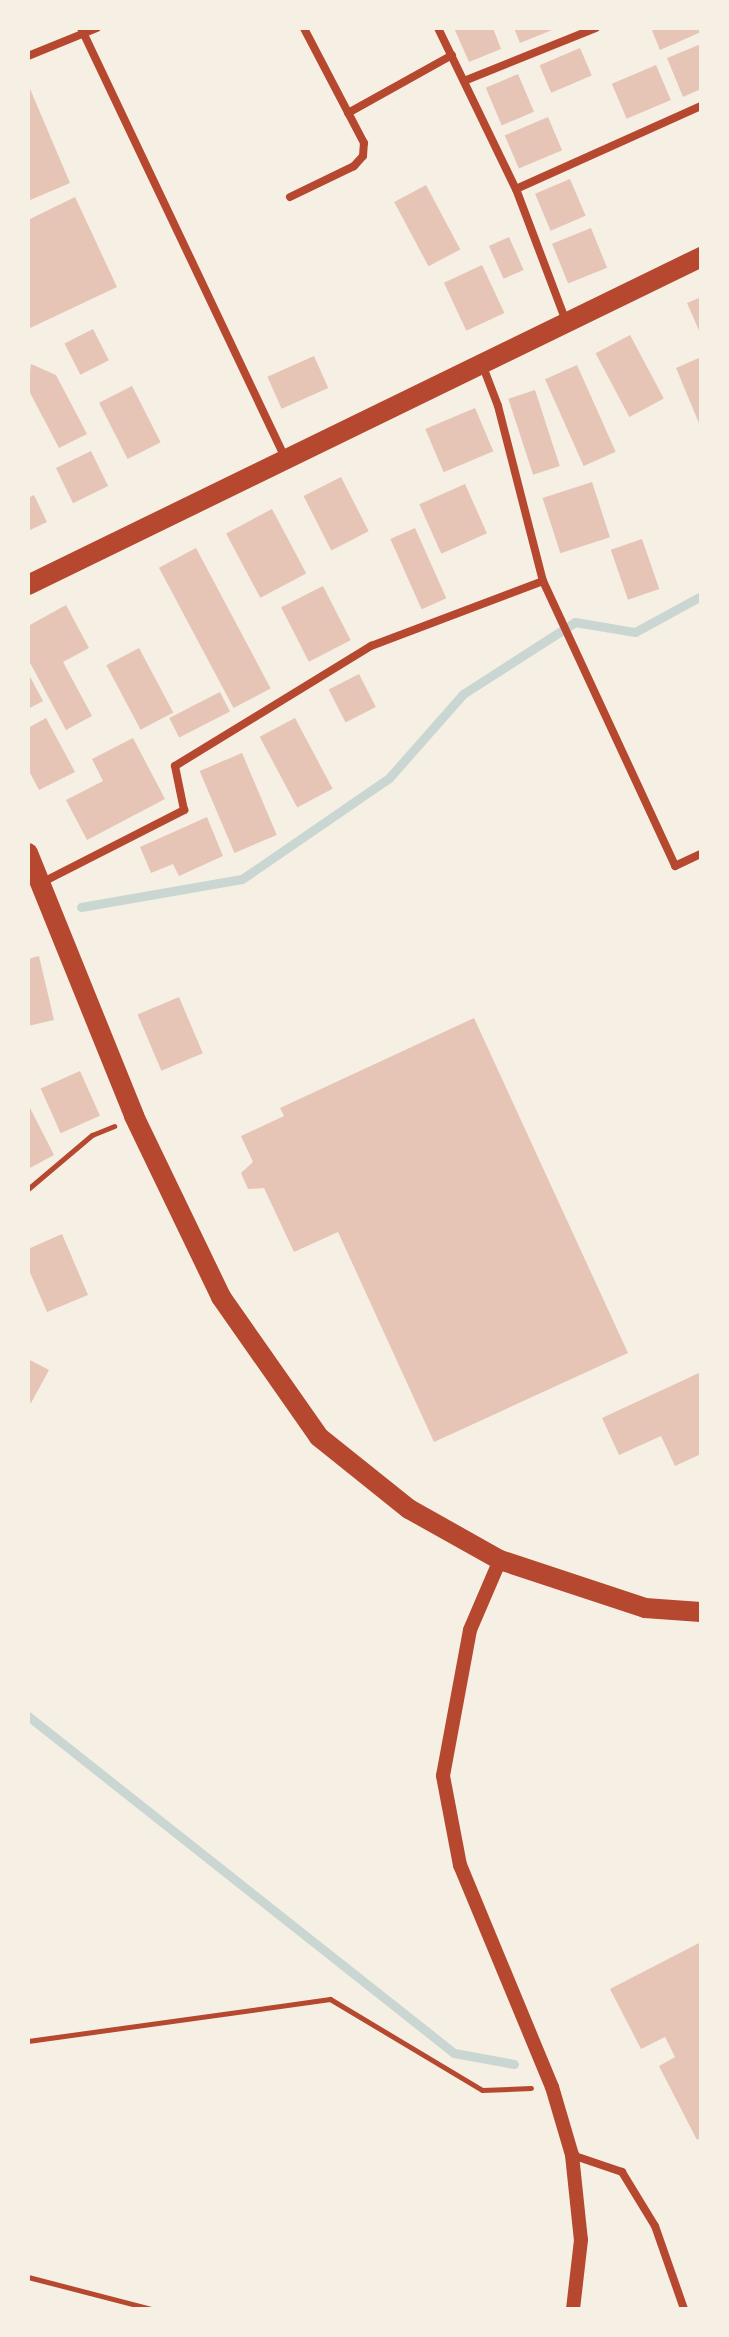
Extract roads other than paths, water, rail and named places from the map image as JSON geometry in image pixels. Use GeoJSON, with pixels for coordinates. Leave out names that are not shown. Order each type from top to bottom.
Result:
{"type":"FeatureCollection","features":[{"type":"Feature","properties":{"kind":"main road"},"geometry":{"type":"LineString","coordinates":[[28,585],[701,257]]}},
{"type":"Feature","properties":{"kind":"main road"},"geometry":{"type":"LineString","coordinates":[[28,853],[134,1116],[221,1297],[319,1437],[409,1509],[500,1560],[645,1608],[701,1612]]}},
{"type":"Feature","properties":{"kind":"street"},"geometry":{"type":"LineString","coordinates":[[28,56],[82,30],[97,28]]}},
{"type":"Feature","properties":{"kind":"street"},"geometry":{"type":"LineString","coordinates":[[290,197],[354,166],[363,156],[364,143],[304,28]]}},
{"type":"Feature","properties":{"kind":"street"},"geometry":{"type":"LineString","coordinates":[[438,28],[516,189],[567,322]]}},
{"type":"Feature","properties":{"kind":"street"},"geometry":{"type":"LineString","coordinates":[[464,81],[596,28]]}},
{"type":"Feature","properties":{"kind":"street"},"geometry":{"type":"LineString","coordinates":[[82,30],[285,459]]}},
{"type":"Feature","properties":{"kind":"street"},"geometry":{"type":"LineString","coordinates":[[348,113],[452,55]]}},
{"type":"Feature","properties":{"kind":"street"},"geometry":{"type":"LineString","coordinates":[[516,189],[701,106]]}},
{"type":"Feature","properties":{"kind":"street"},"geometry":{"type":"LineString","coordinates":[[482,363],[498,406],[543,581],[675,866],[701,854]]}},
{"type":"Feature","properties":{"kind":"street"},"geometry":{"type":"LineString","coordinates":[[41,883],[184,810],[175,766],[371,646],[543,581]]}},
{"type":"Feature","properties":{"kind":"street"},"geometry":{"type":"LineString","coordinates":[[500,1560],[470,1630],[443,1776],[460,1865],[552,2087],[572,2155],[581,2240],[573,2309]]}},
{"type":"Feature","properties":{"kind":"street"},"geometry":{"type":"LineString","coordinates":[[572,2155],[622,2172],[655,2226],[684,2309]]}},
{"type":"Feature","properties":{"kind":"waterway"},"geometry":{"type":"LineString","coordinates":[[81,907],[242,879],[389,778],[463,694],[575,622],[635,632],[701,596]]}},
{"type":"Feature","properties":{"kind":"waterway"},"geometry":{"type":"LineString","coordinates":[[28,1716],[454,2053],[514,2064]]}}]}
